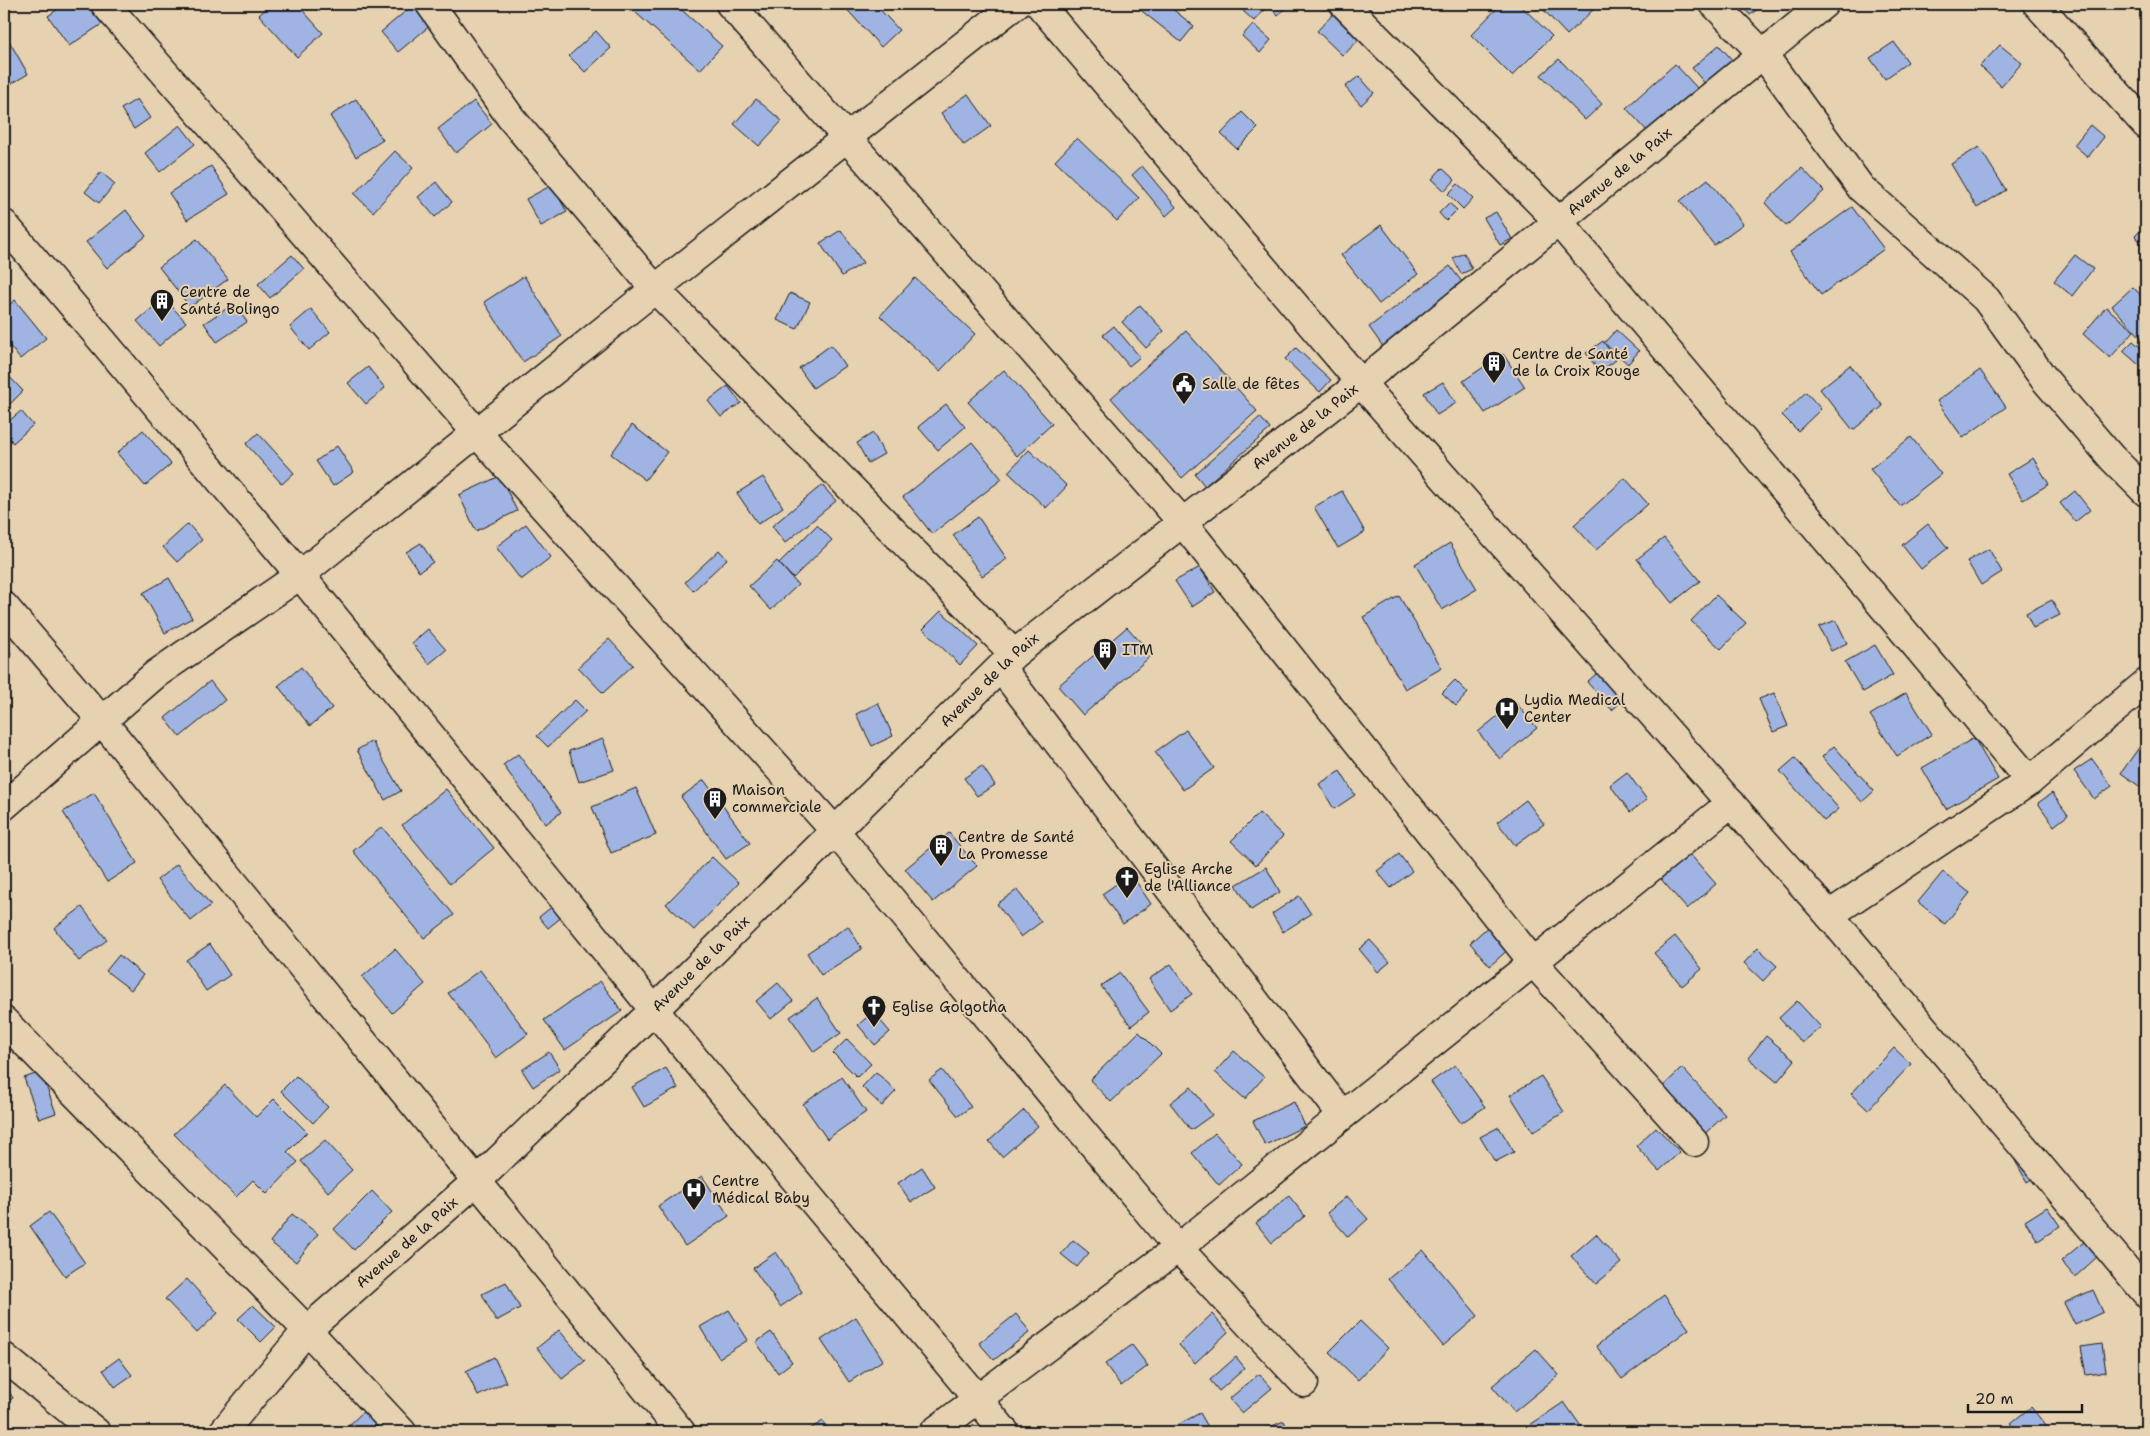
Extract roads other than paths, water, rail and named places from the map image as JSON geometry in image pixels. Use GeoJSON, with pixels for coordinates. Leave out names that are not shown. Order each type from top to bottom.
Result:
{"type":"FeatureCollection","features":[{"type":"Feature","properties":{"kind":"street"},"geometry":{"type":"LineString","coordinates":[[105,4],[476,432],[835,831],[1178,1248],[1304,1383]]}},
{"type":"Feature","properties":{"kind":"street"},"geometry":{"type":"LineString","coordinates":[[430,4],[511,118],[655,289],[1008,661],[1342,1115]]}},
{"type":"Feature","properties":{"kind":"street"},"geometry":{"type":"LineString","coordinates":[[730,4],[1183,523],[1533,962],[1694,1142]]}},
{"type":"Feature","properties":{"kind":"street"},"geometry":{"type":"LineString","coordinates":[[4,806],[156,674],[300,575],[655,289],[1016,4]]}},
{"type":"Feature","properties":{"kind":"street"},"geometry":{"type":"LineString","coordinates":[[1039,4],[1360,383],[1829,915],[2146,1293]]}},
{"type":"Feature","properties":{"kind":"street"},"geometry":{"type":"LineString","coordinates":[[1344,4],[1558,221],[2030,781]]}},
{"type":"Feature","properties":{"kind":"street"},"geometry":{"type":"LineString","coordinates":[[1714,4],[1763,54],[1861,188],[1986,299],[2045,380],[2112,458],[2146,492]]}},
{"type":"Feature","properties":{"kind":"street","name":"Avenue de la Paix"},"geometry":{"type":"LineString","coordinates":[[223,1432],[307,1330],[478,1180],[654,1010],[1008,661],[1360,383],[1824,4]]}},
{"type":"Feature","properties":{"kind":"street"},"geometry":{"type":"LineString","coordinates":[[2037,4],[2146,125]]}},
{"type":"Feature","properties":{"kind":"street"},"geometry":{"type":"LineString","coordinates":[[4,224],[300,575],[654,1010],[1005,1432]]}},
{"type":"Feature","properties":{"kind":"street"},"geometry":{"type":"LineString","coordinates":[[4,606],[102,721],[478,1180],[681,1432]]}},
{"type":"Feature","properties":{"kind":"street"},"geometry":{"type":"LineString","coordinates":[[1829,915],[2030,781],[2146,683]]}},
{"type":"Feature","properties":{"kind":"street"},"geometry":{"type":"LineString","coordinates":[[934,1432],[1178,1248],[1731,804]]}},
{"type":"Feature","properties":{"kind":"street"},"geometry":{"type":"LineString","coordinates":[[4,1021],[307,1330],[402,1432]]}},
{"type":"Feature","properties":{"kind":"street"},"geometry":{"type":"LineString","coordinates":[[4,1357],[96,1432]]}},
{"type":"Feature","properties":{"kind":"place","name":"Centre de Santé Bolingo"},"geometry":{"type":"Point","coordinates":[162,322]}},
{"type":"Feature","properties":{"kind":"place","name":"Centre de Santé de la Croix Rouge"},"geometry":{"type":"Point","coordinates":[1494,384]}},
{"type":"Feature","properties":{"kind":"place","name":"Salle de fêtes"},"geometry":{"type":"Point","coordinates":[1184,405]}},
{"type":"Feature","properties":{"kind":"place","name":"ITM"},"geometry":{"type":"Point","coordinates":[1105,671]}},
{"type":"Feature","properties":{"kind":"place","name":"Lydia Medical Center"},"geometry":{"type":"Point","coordinates":[1507,730]}},
{"type":"Feature","properties":{"kind":"place","name":"Maison commerciale"},"geometry":{"type":"Point","coordinates":[715,820]}},
{"type":"Feature","properties":{"kind":"place","name":"Centre de Santé La Promesse"},"geometry":{"type":"Point","coordinates":[941,867]}},
{"type":"Feature","properties":{"kind":"place","name":"Eglise Arche de l'Alliance"},"geometry":{"type":"Point","coordinates":[1127,899]}},
{"type":"Feature","properties":{"kind":"place","name":"Eglise Golgotha"},"geometry":{"type":"Point","coordinates":[874,1028]}},
{"type":"Feature","properties":{"kind":"place","name":"Centre Médical Baby"},"geometry":{"type":"Point","coordinates":[694,1211]}}]}
